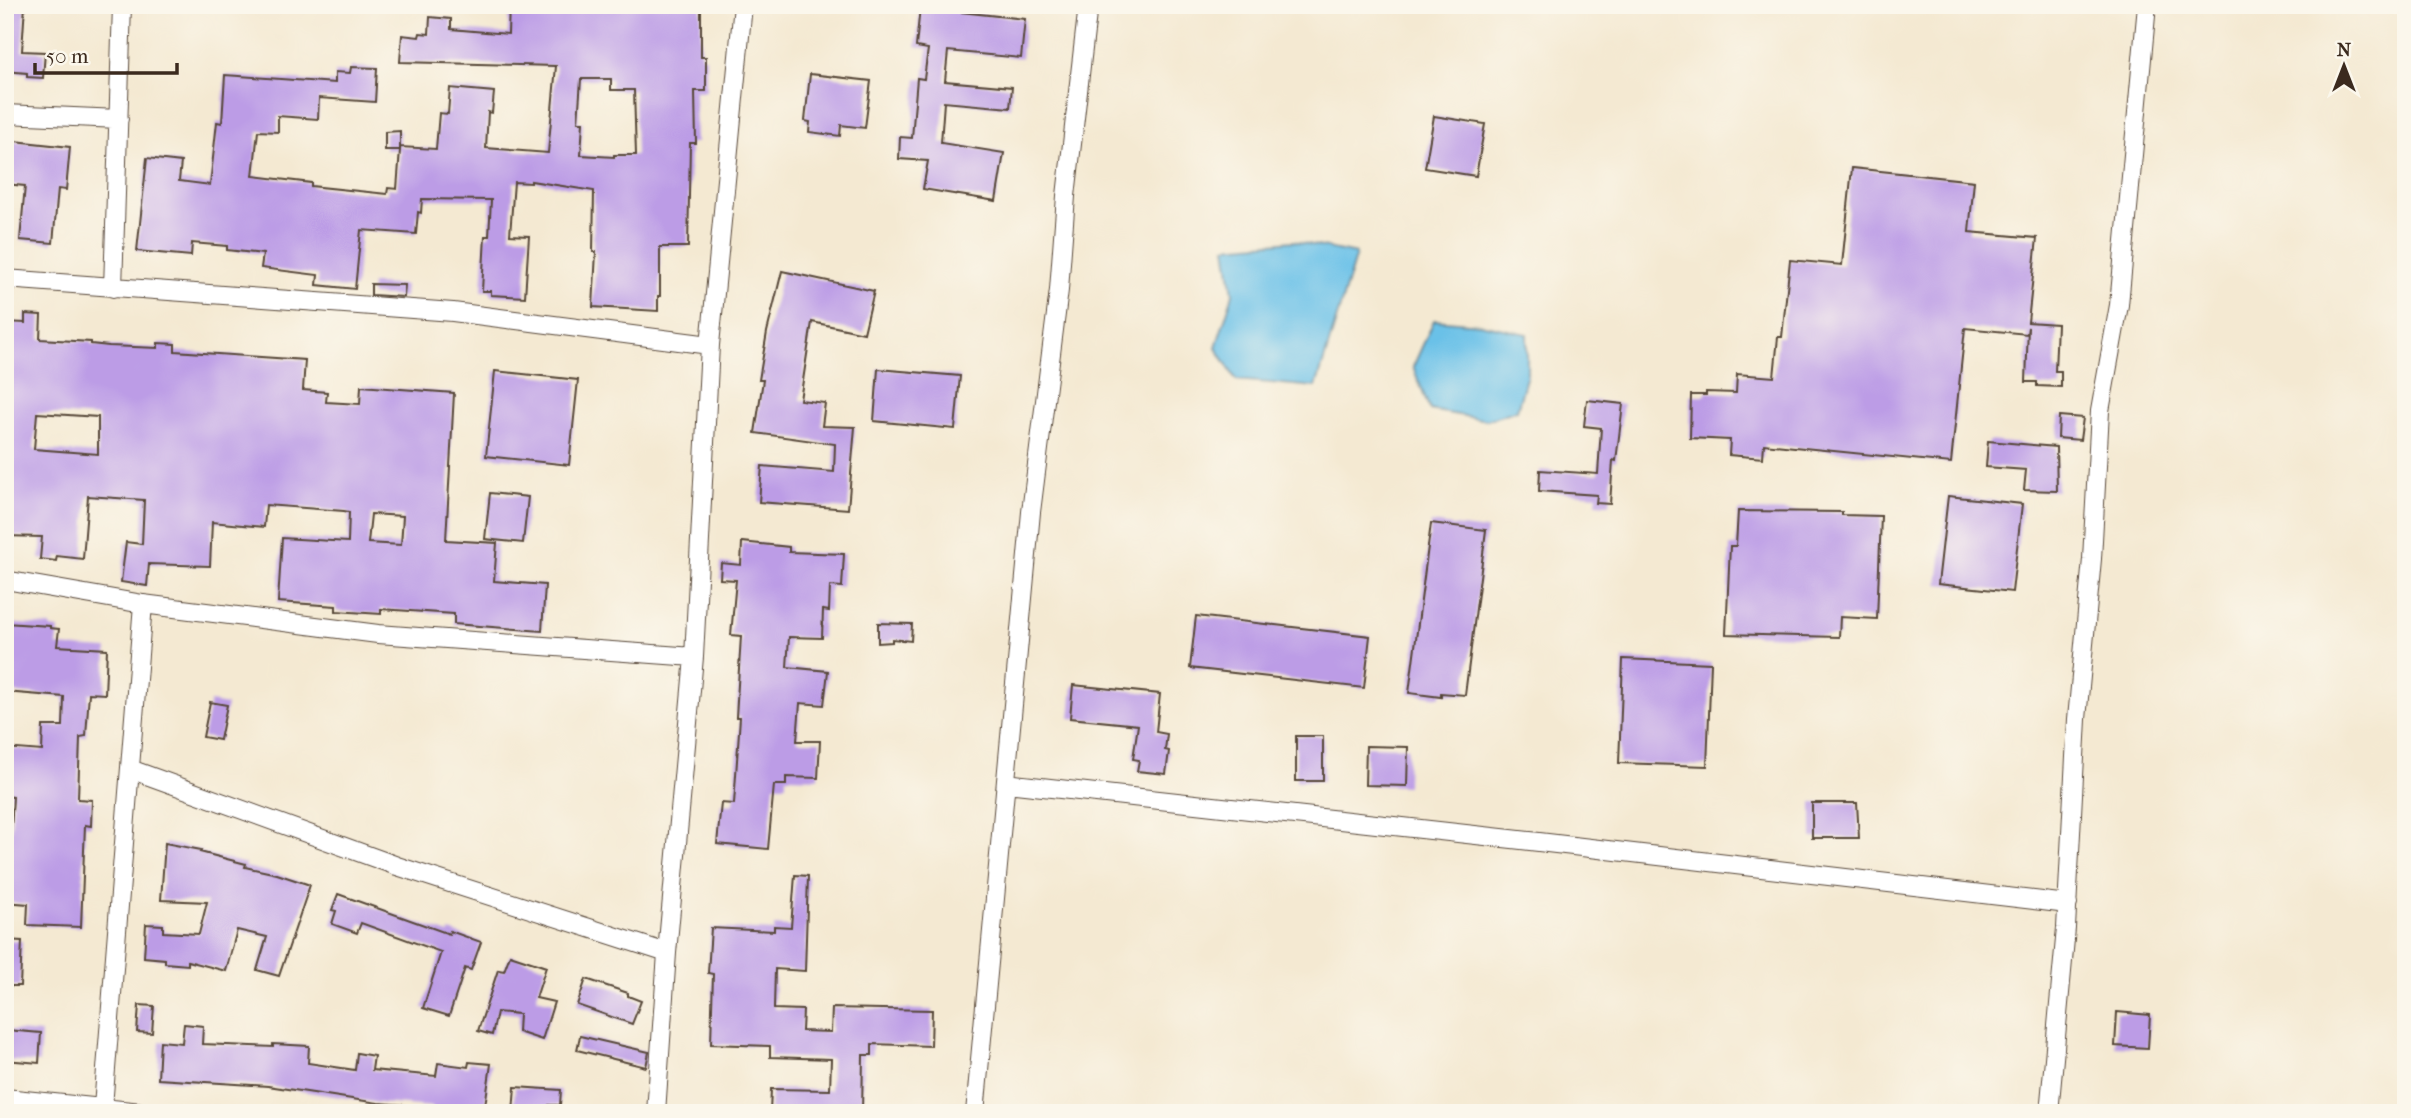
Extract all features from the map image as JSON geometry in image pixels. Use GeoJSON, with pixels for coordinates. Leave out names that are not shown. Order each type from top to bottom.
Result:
{"type":"FeatureCollection","features":[{"type":"Feature","properties":{"kind":"street"},"geometry":{"type":"LineString","coordinates":[[113,288],[122,5]]}},
{"type":"Feature","properties":{"kind":"street"},"geometry":{"type":"LineString","coordinates":[[656,1113],[667,953],[694,657],[710,345],[743,5]]}},
{"type":"Feature","properties":{"kind":"street"},"geometry":{"type":"LineString","coordinates":[[975,1113],[1031,512],[1057,303],[1066,196],[1088,5]]}},
{"type":"Feature","properties":{"kind":"street"},"geometry":{"type":"LineString","coordinates":[[2049,1113],[2068,904],[2077,719],[2092,559],[2100,411],[2119,305],[2147,5]]}},
{"type":"Feature","properties":{"kind":"street"},"geometry":{"type":"LineString","coordinates":[[5,114],[119,119]]}},
{"type":"Feature","properties":{"kind":"street"},"geometry":{"type":"LineString","coordinates":[[5,279],[453,312],[710,345]]}},
{"type":"Feature","properties":{"kind":"street"},"geometry":{"type":"LineString","coordinates":[[5,580],[143,604],[377,634],[694,657]]}},
{"type":"Feature","properties":{"kind":"street"},"geometry":{"type":"LineString","coordinates":[[103,1107],[143,604]]}},
{"type":"Feature","properties":{"kind":"street"},"geometry":{"type":"LineString","coordinates":[[130,769],[397,866],[667,953]]}},
{"type":"Feature","properties":{"kind":"street"},"geometry":{"type":"LineString","coordinates":[[1006,783],[2068,904]]}},
{"type":"Feature","properties":{"kind":"street"},"geometry":{"type":"LineString","coordinates":[[5,1098],[151,1113]]}},
{"type":"Feature","properties":{"kind":"water"},"geometry":{"type":"Polygon","coordinates":[[[1293,241],[1356,254],[1316,387],[1236,380],[1216,347],[1233,294],[1226,247],[1293,241]]]}},
{"type":"Feature","properties":{"kind":"water"},"geometry":{"type":"Polygon","coordinates":[[[1434,320],[1480,324],[1527,334],[1527,374],[1517,410],[1487,420],[1430,410],[1413,367],[1434,320]]]}},
{"type":"Feature","properties":{"kind":"building"},"geometry":{"type":"Polygon","coordinates":[[[8,5],[25,5],[22,51],[45,52],[43,78],[5,71],[8,5]]]}},
{"type":"Feature","properties":{"kind":"building"},"geometry":{"type":"Polygon","coordinates":[[[509,5],[701,5],[701,57],[706,57],[706,91],[695,91],[696,143],[690,143],[688,247],[660,247],[658,311],[593,307],[596,252],[593,252],[594,191],[531,181],[514,182],[510,235],[529,236],[525,297],[491,295],[491,291],[482,291],[485,236],[489,236],[491,200],[422,199],[416,234],[361,230],[355,289],[317,285],[318,275],[261,268],[263,254],[227,250],[227,246],[192,243],[191,256],[137,251],[147,158],[181,162],[179,181],[210,185],[217,122],[222,123],[225,75],[335,83],[335,72],[350,73],[351,67],[377,68],[375,102],[319,98],[318,119],[278,116],[278,132],[258,131],[253,176],[311,183],[311,186],[387,194],[388,188],[397,189],[400,150],[385,150],[385,132],[400,131],[400,147],[436,149],[439,113],[448,114],[450,88],[494,92],[492,113],[488,112],[486,148],[548,153],[556,66],[400,62],[402,35],[419,37],[420,33],[429,34],[430,17],[451,19],[451,29],[508,34],[509,5]],[[581,79],[578,122],[583,122],[581,155],[636,155],[634,90],[611,90],[611,79],[581,79]]]}},
{"type":"Feature","properties":{"kind":"building"},"geometry":{"type":"Polygon","coordinates":[[[932,5],[952,5],[952,11],[1025,19],[1021,58],[948,51],[945,81],[1012,87],[1010,108],[944,102],[941,143],[1004,153],[996,201],[923,189],[928,161],[899,159],[900,137],[912,138],[917,78],[924,79],[928,49],[916,47],[920,7],[932,9],[932,5]]]}},
{"type":"Feature","properties":{"kind":"building"},"geometry":{"type":"Polygon","coordinates":[[[810,74],[871,81],[865,128],[841,125],[840,136],[809,132],[810,122],[805,121],[810,74]]]}},
{"type":"Feature","properties":{"kind":"building"},"geometry":{"type":"Polygon","coordinates":[[[1434,116],[1485,124],[1476,176],[1425,168],[1434,116]]]}},
{"type":"Feature","properties":{"kind":"building"},"geometry":{"type":"Polygon","coordinates":[[[5,140],[70,147],[66,190],[58,189],[53,243],[20,240],[25,186],[5,184],[5,140]]]}},
{"type":"Feature","properties":{"kind":"building"},"geometry":{"type":"Polygon","coordinates":[[[1852,168],[1974,181],[1969,232],[2037,238],[2028,322],[2057,324],[2055,371],[2061,371],[2061,387],[2037,386],[2037,382],[2026,382],[2028,327],[2027,334],[1965,328],[1951,463],[1764,444],[1763,458],[1729,455],[1730,440],[1690,438],[1691,395],[1706,395],[1706,392],[1736,393],[1737,374],[1774,377],[1778,337],[1782,337],[1790,260],[1842,265],[1852,168]]]}},
{"type":"Feature","properties":{"kind":"building"},"geometry":{"type":"Polygon","coordinates":[[[782,271],[874,291],[864,333],[812,322],[800,400],[825,403],[822,426],[855,427],[848,509],[759,502],[762,466],[834,472],[835,444],[755,433],[763,380],[759,380],[767,332],[782,271]]]}},
{"type":"Feature","properties":{"kind":"building"},"geometry":{"type":"Polygon","coordinates":[[[371,284],[405,285],[404,297],[371,295],[371,284]]]}},
{"type":"Feature","properties":{"kind":"building"},"geometry":{"type":"Polygon","coordinates":[[[25,314],[41,315],[40,339],[158,348],[158,343],[175,344],[175,351],[305,360],[303,390],[327,392],[326,402],[360,404],[361,386],[454,393],[446,540],[497,543],[494,581],[545,585],[542,631],[454,624],[454,614],[381,609],[381,614],[336,611],[336,606],[278,602],[282,538],[348,542],[349,512],[344,511],[266,505],[264,527],[212,522],[210,566],[149,564],[147,586],[121,582],[126,542],[142,544],[144,500],[88,496],[83,559],[57,556],[56,561],[40,559],[42,537],[5,536],[6,322],[25,323],[25,314]],[[37,413],[34,449],[98,454],[98,417],[37,413]],[[371,514],[368,543],[401,545],[403,516],[371,514]]]}},
{"type":"Feature","properties":{"kind":"building"},"geometry":{"type":"Polygon","coordinates":[[[878,369],[960,376],[955,429],[874,421],[878,369]]]}},
{"type":"Feature","properties":{"kind":"building"},"geometry":{"type":"Polygon","coordinates":[[[495,371],[578,380],[569,465],[486,456],[495,371]]]}},
{"type":"Feature","properties":{"kind":"building"},"geometry":{"type":"Polygon","coordinates":[[[1587,400],[1623,404],[1616,461],[1613,460],[1610,504],[1596,503],[1597,495],[1539,491],[1540,470],[1598,474],[1601,428],[1584,426],[1587,400]]]}},
{"type":"Feature","properties":{"kind":"building"},"geometry":{"type":"Polygon","coordinates":[[[2059,416],[2083,418],[2080,440],[2058,438],[2059,416]]]}},
{"type":"Feature","properties":{"kind":"building"},"geometry":{"type":"Polygon","coordinates":[[[1988,441],[2056,447],[2057,491],[2024,490],[2026,470],[1986,467],[1988,441]]]}},
{"type":"Feature","properties":{"kind":"building"},"geometry":{"type":"Polygon","coordinates":[[[490,493],[528,497],[523,543],[485,539],[490,493]]]}},
{"type":"Feature","properties":{"kind":"building"},"geometry":{"type":"Polygon","coordinates":[[[1948,496],[2022,504],[2012,592],[1938,584],[1948,496]]]}},
{"type":"Feature","properties":{"kind":"building"},"geometry":{"type":"Polygon","coordinates":[[[1738,511],[1842,512],[1842,515],[1881,516],[1877,619],[1840,617],[1839,637],[1726,634],[1730,546],[1736,546],[1738,511]]]}},
{"type":"Feature","properties":{"kind":"building"},"geometry":{"type":"Polygon","coordinates":[[[1431,523],[1486,530],[1465,695],[1441,693],[1441,697],[1409,693],[1431,523]]]}},
{"type":"Feature","properties":{"kind":"building"},"geometry":{"type":"Polygon","coordinates":[[[742,542],[789,547],[789,552],[844,554],[842,587],[830,586],[829,611],[823,610],[822,638],[789,637],[787,667],[828,671],[824,705],[800,703],[797,741],[820,741],[818,778],[786,777],[786,785],[774,785],[768,849],[717,844],[721,803],[734,804],[740,717],[736,717],[741,636],[731,635],[736,580],[720,579],[721,563],[741,565],[742,542]]]}},
{"type":"Feature","properties":{"kind":"building"},"geometry":{"type":"Polygon","coordinates":[[[1196,616],[1370,636],[1364,688],[1190,668],[1196,616]]]}},
{"type":"Feature","properties":{"kind":"building"},"geometry":{"type":"Polygon","coordinates":[[[5,623],[59,629],[57,646],[107,649],[105,694],[89,693],[86,736],[80,737],[78,799],[92,800],[91,826],[85,825],[81,927],[27,925],[28,904],[5,902],[5,848],[10,848],[13,797],[5,796],[5,748],[42,751],[43,726],[63,726],[64,697],[5,692],[5,623]]]}},
{"type":"Feature","properties":{"kind":"building"},"geometry":{"type":"Polygon","coordinates":[[[878,623],[912,624],[911,641],[892,639],[892,642],[878,643],[878,623]]]}},
{"type":"Feature","properties":{"kind":"building"},"geometry":{"type":"Polygon","coordinates":[[[1623,659],[1711,663],[1707,766],[1619,763],[1623,659]]]}},
{"type":"Feature","properties":{"kind":"building"},"geometry":{"type":"Polygon","coordinates":[[[1073,685],[1160,694],[1156,732],[1167,734],[1165,750],[1169,751],[1166,774],[1137,771],[1139,760],[1133,759],[1138,725],[1070,718],[1073,685]]]}},
{"type":"Feature","properties":{"kind":"building"},"geometry":{"type":"Polygon","coordinates":[[[210,702],[227,705],[220,740],[203,737],[210,702]]]}},
{"type":"Feature","properties":{"kind":"building"},"geometry":{"type":"Polygon","coordinates":[[[1296,736],[1323,736],[1323,781],[1296,781],[1296,736]]]}},
{"type":"Feature","properties":{"kind":"building"},"geometry":{"type":"Polygon","coordinates":[[[1366,746],[1408,747],[1407,786],[1365,785],[1366,746]]]}},
{"type":"Feature","properties":{"kind":"building"},"geometry":{"type":"Polygon","coordinates":[[[1812,803],[1857,803],[1859,838],[1812,838],[1812,803]]]}},
{"type":"Feature","properties":{"kind":"building"},"geometry":{"type":"Polygon","coordinates":[[[165,843],[201,850],[200,852],[246,864],[245,867],[310,885],[279,976],[257,970],[267,937],[237,930],[226,971],[188,961],[188,965],[165,963],[165,959],[144,957],[146,924],[163,925],[163,932],[199,934],[207,902],[161,900],[165,843]]]}},
{"type":"Feature","properties":{"kind":"building"},"geometry":{"type":"Polygon","coordinates":[[[795,875],[808,876],[805,971],[775,969],[774,1009],[803,1010],[802,1031],[831,1032],[832,1008],[932,1010],[931,1046],[872,1044],[872,1055],[863,1055],[862,1113],[770,1113],[771,1089],[830,1090],[831,1059],[770,1057],[770,1046],[711,1044],[713,974],[708,973],[711,928],[774,931],[774,926],[791,927],[795,875]]]}},
{"type":"Feature","properties":{"kind":"building"},"geometry":{"type":"Polygon","coordinates":[[[338,894],[449,934],[450,931],[481,942],[471,970],[465,968],[449,1016],[423,1008],[441,952],[361,923],[357,933],[332,924],[336,911],[332,910],[338,894]]]}},
{"type":"Feature","properties":{"kind":"building"},"geometry":{"type":"Polygon","coordinates":[[[5,940],[22,941],[20,986],[5,986],[5,940]]]}},
{"type":"Feature","properties":{"kind":"building"},"geometry":{"type":"Polygon","coordinates":[[[510,955],[546,967],[536,998],[554,1002],[542,1040],[518,1032],[519,1014],[497,1012],[492,1035],[478,1031],[498,970],[504,971],[510,955]]]}},
{"type":"Feature","properties":{"kind":"building"},"geometry":{"type":"Polygon","coordinates":[[[586,979],[628,993],[628,996],[641,1001],[632,1024],[577,1005],[586,979]]]}},
{"type":"Feature","properties":{"kind":"building"},"geometry":{"type":"Polygon","coordinates":[[[139,1005],[154,1006],[152,1033],[137,1032],[139,1005]]]}},
{"type":"Feature","properties":{"kind":"building"},"geometry":{"type":"Polygon","coordinates":[[[2117,1012],[2150,1015],[2148,1048],[2115,1046],[2117,1012]]]}},
{"type":"Feature","properties":{"kind":"building"},"geometry":{"type":"Polygon","coordinates":[[[184,1024],[203,1026],[202,1044],[309,1046],[308,1063],[355,1070],[357,1053],[374,1056],[372,1070],[436,1076],[438,1063],[468,1067],[469,1062],[491,1064],[484,1113],[432,1110],[432,1107],[378,1103],[268,1086],[158,1079],[160,1041],[182,1043],[184,1024]]]}},
{"type":"Feature","properties":{"kind":"building"},"geometry":{"type":"Polygon","coordinates":[[[6,1030],[41,1033],[39,1063],[5,1060],[6,1030]]]}},
{"type":"Feature","properties":{"kind":"building"},"geometry":{"type":"Polygon","coordinates":[[[580,1036],[649,1052],[646,1067],[577,1050],[580,1036]]]}},
{"type":"Feature","properties":{"kind":"building"},"geometry":{"type":"Polygon","coordinates":[[[515,1087],[561,1090],[560,1105],[549,1105],[548,1113],[513,1113],[515,1087]]]}}]}
